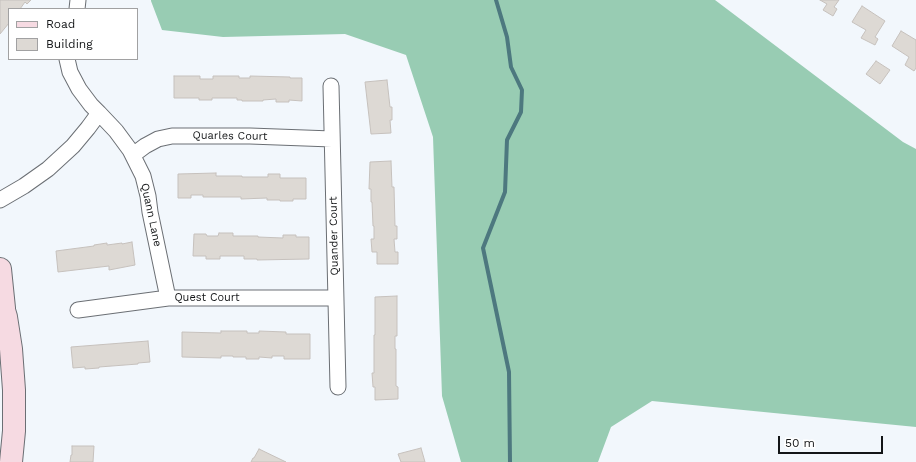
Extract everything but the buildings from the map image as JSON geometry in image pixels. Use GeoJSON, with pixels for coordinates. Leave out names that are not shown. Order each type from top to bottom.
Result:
{"type":"FeatureCollection","features":[{"type":"Feature","properties":{"kind":"street","name":"Quann Lane"},"geometry":{"type":"LineString","coordinates":[[68,60],[70,72],[79,89],[130,150],[143,176],[168,298]]}},
{"type":"Feature","properties":{"kind":"street","name":"Quander Court"},"geometry":{"type":"LineString","coordinates":[[330,86],[338,387]]}},
{"type":"Feature","properties":{"kind":"street"},"geometry":{"type":"LineString","coordinates":[[0,200],[24,186],[48,169],[73,146],[100,113]]}},
{"type":"Feature","properties":{"kind":"street","name":"Quarles Court"},"geometry":{"type":"LineString","coordinates":[[133,155],[151,142],[172,136],[250,136],[332,139]]}},
{"type":"Feature","properties":{"kind":"street"},"geometry":{"type":"LineString","coordinates":[[0,269],[2,303],[11,350],[14,390],[14,431],[11,462]]}},
{"type":"Feature","properties":{"kind":"street","name":"Quest Court"},"geometry":{"type":"LineString","coordinates":[[78,310],[168,298],[336,298]]}},
{"type":"Feature","properties":{"kind":"green space"},"geometry":{"type":"Polygon","coordinates":[[[151,0],[715,0],[903,142],[916,149],[916,427],[652,401],[611,427],[598,462],[461,462],[442,396],[433,137],[406,55],[345,34],[223,37],[162,30],[151,0]]]}},
{"type":"Feature","properties":{"kind":"waterway"},"geometry":{"type":"LineString","coordinates":[[496,0],[507,37],[511,67],[522,90],[521,112],[507,140],[505,192],[483,248],[509,372],[510,462]]}}]}
